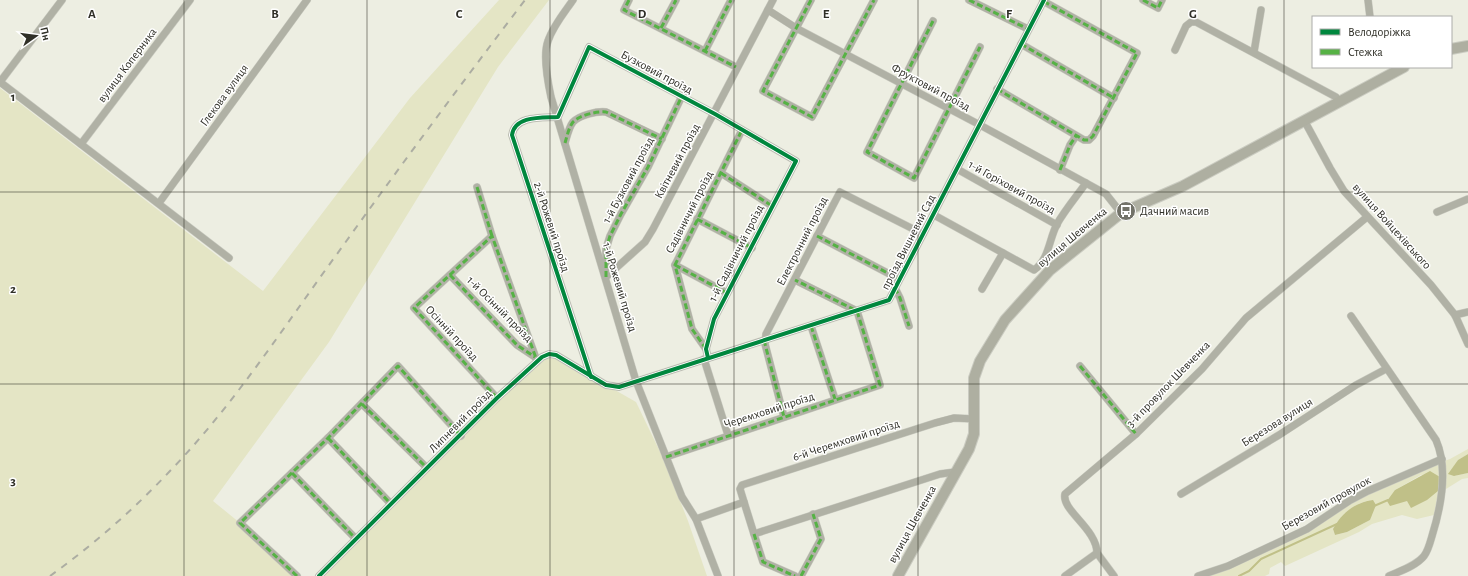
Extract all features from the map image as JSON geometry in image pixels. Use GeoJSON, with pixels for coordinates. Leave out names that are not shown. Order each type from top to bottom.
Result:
{"type":"FeatureCollection","features":[{"type":"Feature","properties":{"kind":"street"},"geometry":{"type":"LineString","coordinates":[[62,0],[0,82],[229,258]]}},
{"type":"Feature","properties":{"kind":"street","name":"вулиця Коперника"},"geometry":{"type":"LineString","coordinates":[[81,144],[190,0]]}},
{"type":"Feature","properties":{"kind":"street","name":"Глекова вулиця"},"geometry":{"type":"LineString","coordinates":[[159,203],[307,0]]}},
{"type":"Feature","properties":{"kind":"street","name":"1-й Рожевий проїзд"},"geometry":{"type":"LineString","coordinates":[[573,0],[553,30],[547,44],[548,82],[636,381],[682,497],[696,519],[718,576]]}},
{"type":"Feature","properties":{"kind":"street"},"geometry":{"type":"LineString","coordinates":[[629,0],[624,10],[736,67]]}},
{"type":"Feature","properties":{"kind":"street"},"geometry":{"type":"LineString","coordinates":[[661,28],[676,0]]}},
{"type":"Feature","properties":{"kind":"street"},"geometry":{"type":"LineString","coordinates":[[705,51],[731,0]]}},
{"type":"Feature","properties":{"kind":"street","name":"Квітневий проїзд"},"geometry":{"type":"LineString","coordinates":[[606,277],[644,242],[653,229],[715,114],[736,67],[773,0]]}},
{"type":"Feature","properties":{"kind":"street"},"geometry":{"type":"LineString","coordinates":[[811,0],[763,91],[812,117],[874,0]]}},
{"type":"Feature","properties":{"kind":"street"},"geometry":{"type":"LineString","coordinates":[[969,0],[1028,29]]}},
{"type":"Feature","properties":{"kind":"street"},"geometry":{"type":"LineString","coordinates":[[1143,0],[1158,8],[1162,0]]}},
{"type":"Feature","properties":{"kind":"street"},"geometry":{"type":"LineString","coordinates":[[1368,0],[1370,16]]}},
{"type":"Feature","properties":{"kind":"street"},"geometry":{"type":"LineString","coordinates":[[997,89],[1076,136],[1089,140],[1114,98],[1137,53],[1043,1]]}},
{"type":"Feature","properties":{"kind":"street","name":"проїзд Вишневий Сад"},"geometry":{"type":"LineString","coordinates":[[636,381],[889,300],[1043,1]]}},
{"type":"Feature","properties":{"kind":"street","name":"Фруктовий проїзд"},"geometry":{"type":"LineString","coordinates":[[768,10],[796,28],[948,110],[980,125],[1106,194],[1121,213]]}},
{"type":"Feature","properties":{"kind":"street"},"geometry":{"type":"LineString","coordinates":[[1254,52],[1260,10]]}},
{"type":"Feature","properties":{"kind":"street"},"geometry":{"type":"LineString","coordinates":[[933,21],[867,152],[914,178],[980,47]]}},
{"type":"Feature","properties":{"kind":"street"},"geometry":{"type":"LineString","coordinates":[[1176,50],[1186,26],[1191,22],[1196,22],[1336,97],[1339,102]]}},
{"type":"Feature","properties":{"kind":"street"},"geometry":{"type":"LineString","coordinates":[[1021,44],[1114,98]]}},
{"type":"Feature","properties":{"kind":"street"},"geometry":{"type":"LineString","coordinates":[[1452,49],[1468,46]]}},
{"type":"Feature","properties":{"kind":"street","name":"Бузковий проїзд"},"geometry":{"type":"LineString","coordinates":[[558,117],[589,47],[715,114],[796,161]]}},
{"type":"Feature","properties":{"kind":"street","name":"вулиця Шевченка"},"geometry":{"type":"LineString","coordinates":[[898,576],[969,449],[974,434],[975,420],[974,378],[980,361],[1005,320],[1050,270],[1121,213],[1182,186],[1400,68]]}},
{"type":"Feature","properties":{"kind":"street","name":"1-й Бузковий проїзд"},"geometry":{"type":"LineString","coordinates":[[606,277],[606,248],[610,236],[662,139],[682,96]]}},
{"type":"Feature","properties":{"kind":"street"},"geometry":{"type":"LineString","coordinates":[[565,143],[573,123],[579,118],[600,111],[606,112],[662,139]]}},
{"type":"Feature","properties":{"kind":"street","name":"2-й Рожевий проїзд"},"geometry":{"type":"LineString","coordinates":[[558,117],[524,121],[514,127],[512,134],[591,377]]}},
{"type":"Feature","properties":{"kind":"street","name":"вулиця Войцехівського"},"geometry":{"type":"LineString","coordinates":[[1304,120],[1344,191],[1431,285],[1454,315],[1468,344]]}},
{"type":"Feature","properties":{"kind":"street","name":"Садівничий проїзд"},"geometry":{"type":"LineString","coordinates":[[706,349],[692,329],[674,265],[742,130]]}},
{"type":"Feature","properties":{"kind":"street"},"geometry":{"type":"LineString","coordinates":[[1060,170],[1070,145],[1076,136]]}},
{"type":"Feature","properties":{"kind":"street","name":"1-й Садівничий проїзд"},"geometry":{"type":"LineString","coordinates":[[728,435],[706,359],[706,349],[714,319],[796,161]]}},
{"type":"Feature","properties":{"kind":"street","name":"1-й Горіховий проїзд"},"geometry":{"type":"LineString","coordinates":[[957,169],[1057,225]]}},
{"type":"Feature","properties":{"kind":"street"},"geometry":{"type":"LineString","coordinates":[[721,173],[772,206]]}},
{"type":"Feature","properties":{"kind":"street"},"geometry":{"type":"LineString","coordinates":[[934,215],[1034,270],[1040,266],[1057,225],[1086,183]]}},
{"type":"Feature","properties":{"kind":"street"},"geometry":{"type":"LineString","coordinates":[[477,187],[492,236],[536,359]]}},
{"type":"Feature","properties":{"kind":"street","name":"Електронний проїзд"},"geometry":{"type":"LineString","coordinates":[[765,340],[766,334],[840,192],[923,234]]}},
{"type":"Feature","properties":{"kind":"street"},"geometry":{"type":"LineString","coordinates":[[1437,212],[1468,199]]}},
{"type":"Feature","properties":{"kind":"street","name":"3-й провулок Шевченка"},"geometry":{"type":"LineString","coordinates":[[1097,553],[1095,539],[1066,503],[1065,494],[1136,434],[1202,369],[1246,318],[1367,217]]}},
{"type":"Feature","properties":{"kind":"street"},"geometry":{"type":"LineString","coordinates":[[697,218],[752,248]]}},
{"type":"Feature","properties":{"kind":"street","name":"Осінній проїзд"},"geometry":{"type":"LineString","coordinates":[[492,236],[414,308],[497,398]]}},
{"type":"Feature","properties":{"kind":"street"},"geometry":{"type":"LineString","coordinates":[[817,236],[899,279]]}},
{"type":"Feature","properties":{"kind":"street"},"geometry":{"type":"LineString","coordinates":[[982,289],[1003,253]]}},
{"type":"Feature","properties":{"kind":"street"},"geometry":{"type":"LineString","coordinates":[[674,265],[727,293]]}},
{"type":"Feature","properties":{"kind":"street","name":"1-й Осінній проїзд"},"geometry":{"type":"LineString","coordinates":[[450,275],[517,345],[536,359]]}},
{"type":"Feature","properties":{"kind":"street"},"geometry":{"type":"LineString","coordinates":[[794,280],[857,311]]}},
{"type":"Feature","properties":{"kind":"street"},"geometry":{"type":"LineString","coordinates":[[895,288],[900,298],[909,326]]}},
{"type":"Feature","properties":{"kind":"street","name":"Черемховий проїзд"},"geometry":{"type":"LineString","coordinates":[[666,457],[880,385],[857,311]]}},
{"type":"Feature","properties":{"kind":"street"},"geometry":{"type":"LineString","coordinates":[[1454,315],[1468,312]]}},
{"type":"Feature","properties":{"kind":"street"},"geometry":{"type":"LineString","coordinates":[[1351,316],[1436,440],[1442,458],[1443,474],[1441,500],[1434,528],[1424,556],[1413,565],[1389,576]]}},
{"type":"Feature","properties":{"kind":"street"},"geometry":{"type":"LineString","coordinates":[[811,326],[835,399]]}},
{"type":"Feature","properties":{"kind":"street"},"geometry":{"type":"LineString","coordinates":[[765,340],[764,344],[784,417]]}},
{"type":"Feature","properties":{"kind":"street","name":"Липневий проїзд"},"geometry":{"type":"LineString","coordinates":[[319,576],[390,503],[461,436],[536,359],[547,354],[554,354],[591,377],[614,387],[636,381]]}},
{"type":"Feature","properties":{"kind":"street"},"geometry":{"type":"LineString","coordinates":[[297,576],[240,522],[328,438],[398,366],[461,436]]}},
{"type":"Feature","properties":{"kind":"street"},"geometry":{"type":"LineString","coordinates":[[1080,366],[1136,434]]}},
{"type":"Feature","properties":{"kind":"street","name":"Березова вулиця"},"geometry":{"type":"LineString","coordinates":[[1181,494],[1279,435],[1356,384],[1386,369]]}},
{"type":"Feature","properties":{"kind":"street"},"geometry":{"type":"LineString","coordinates":[[362,404],[427,468]]}},
{"type":"Feature","properties":{"kind":"street","name":"6-й Черемховий проїзд"},"geometry":{"type":"LineString","coordinates":[[796,576],[763,562],[740,489],[742,485],[935,423],[954,418],[975,420]]}},
{"type":"Feature","properties":{"kind":"street"},"geometry":{"type":"LineString","coordinates":[[328,438],[390,503]]}},
{"type":"Feature","properties":{"kind":"street","name":"Березовий провулок"},"geometry":{"type":"LineString","coordinates":[[1198,576],[1228,566],[1307,529],[1349,501],[1368,491],[1442,458]]}},
{"type":"Feature","properties":{"kind":"street"},"geometry":{"type":"LineString","coordinates":[[754,534],[940,474],[955,472]]}},
{"type":"Feature","properties":{"kind":"street"},"geometry":{"type":"LineString","coordinates":[[292,473],[356,539]]}},
{"type":"Feature","properties":{"kind":"street"},"geometry":{"type":"LineString","coordinates":[[696,519],[744,502]]}},
{"type":"Feature","properties":{"kind":"street"},"geometry":{"type":"LineString","coordinates":[[801,576],[821,539],[813,514]]}},
{"type":"Feature","properties":{"kind":"street"},"geometry":{"type":"LineString","coordinates":[[1066,576],[1097,553],[1114,576]]}},
{"type":"Feature","properties":{"kind":"shaded area"},"geometry":{"type":"Polygon","coordinates":[[[499,0],[549,0],[498,67],[329,342],[213,501],[240,523],[297,576],[0,576],[0,88],[263,291],[410,98],[499,0]]]}},
{"type":"Feature","properties":{"kind":"shaded area"},"geometry":{"type":"Polygon","coordinates":[[[552,354],[636,402],[664,460],[688,521],[707,576],[319,576],[537,361],[552,354]]]}},
{"type":"Feature","properties":{"kind":"shaded area"},"geometry":{"type":"Polygon","coordinates":[[[1468,449],[1468,454],[1458,460],[1454,476],[1468,473],[1468,478],[1462,479],[1438,494],[1434,515],[1417,519],[1402,515],[1372,524],[1359,532],[1285,566],[1281,562],[1270,568],[1269,574],[1265,576],[1203,576],[1229,568],[1350,503],[1424,468],[1450,459],[1468,449]],[[1427,474],[1421,475],[1395,490],[1401,501],[1407,501],[1427,474]],[[1373,500],[1354,506],[1333,529],[1335,535],[1347,532],[1370,520],[1373,500]]]}},
{"type":"Feature","properties":{"kind":"shaded area"},"geometry":{"type":"Polygon","coordinates":[[[1468,454],[1468,473],[1454,476],[1448,474],[1458,460],[1468,454]]]}},
{"type":"Feature","properties":{"kind":"shaded area"},"geometry":{"type":"Polygon","coordinates":[[[1430,471],[1440,477],[1438,491],[1427,500],[1411,508],[1407,501],[1390,506],[1387,501],[1395,490],[1430,471]]]}},
{"type":"Feature","properties":{"kind":"shaded area"},"geometry":{"type":"Polygon","coordinates":[[[1373,500],[1376,505],[1370,520],[1347,532],[1335,535],[1333,529],[1344,514],[1360,503],[1373,500]]]}},
{"type":"Feature","properties":{"kind":"waterway"},"geometry":{"type":"LineString","coordinates":[[1374,506],[1388,500]]}},
{"type":"Feature","properties":{"kind":"waterway"},"geometry":{"type":"LineString","coordinates":[[1239,576],[1249,571],[1261,559],[1337,524]]}},
{"type":"Feature","properties":{"kind":"railway"},"geometry":{"type":"LineString","coordinates":[[50,576],[112,527],[141,500],[169,472],[215,420],[257,366],[406,158],[525,0]]}},
{"type":"Feature","properties":{"kind":"marked path"},"geometry":{"type":"LineString","coordinates":[[629,0],[624,10],[736,67]]}},
{"type":"Feature","properties":{"kind":"marked path"},"geometry":{"type":"LineString","coordinates":[[661,28],[676,0]]}},
{"type":"Feature","properties":{"kind":"marked path"},"geometry":{"type":"LineString","coordinates":[[705,51],[731,0]]}},
{"type":"Feature","properties":{"kind":"marked path"},"geometry":{"type":"LineString","coordinates":[[811,0],[763,91],[812,117],[874,0]]}},
{"type":"Feature","properties":{"kind":"marked path"},"geometry":{"type":"LineString","coordinates":[[969,0],[1028,29]]}},
{"type":"Feature","properties":{"kind":"marked path"},"geometry":{"type":"LineString","coordinates":[[1143,0],[1158,8],[1162,0]]}},
{"type":"Feature","properties":{"kind":"marked path"},"geometry":{"type":"LineString","coordinates":[[997,89],[1084,140],[1089,140],[1093,136],[1137,53],[1043,1]]}},
{"type":"Feature","properties":{"kind":"marked path"},"geometry":{"type":"LineString","coordinates":[[933,21],[867,152],[914,178],[980,47]]}},
{"type":"Feature","properties":{"kind":"marked path"},"geometry":{"type":"LineString","coordinates":[[1021,44],[1114,98]]}},
{"type":"Feature","properties":{"kind":"marked path"},"geometry":{"type":"LineString","coordinates":[[606,277],[606,249],[610,236],[648,167],[682,96]]}},
{"type":"Feature","properties":{"kind":"marked path"},"geometry":{"type":"LineString","coordinates":[[565,143],[569,129],[573,122],[584,115],[602,112],[606,112],[662,139]]}},
{"type":"Feature","properties":{"kind":"marked path"},"geometry":{"type":"LineString","coordinates":[[706,349],[692,329],[675,265],[742,130]]}},
{"type":"Feature","properties":{"kind":"marked path"},"geometry":{"type":"LineString","coordinates":[[1060,170],[1070,145],[1076,136]]}},
{"type":"Feature","properties":{"kind":"marked path"},"geometry":{"type":"LineString","coordinates":[[721,173],[772,206]]}},
{"type":"Feature","properties":{"kind":"marked path"},"geometry":{"type":"LineString","coordinates":[[477,187],[492,236]]}},
{"type":"Feature","properties":{"kind":"marked path"},"geometry":{"type":"LineString","coordinates":[[697,219],[752,248]]}},
{"type":"Feature","properties":{"kind":"marked path"},"geometry":{"type":"LineString","coordinates":[[497,398],[414,308],[492,236],[537,361]]}},
{"type":"Feature","properties":{"kind":"marked path"},"geometry":{"type":"LineString","coordinates":[[817,236],[899,279]]}},
{"type":"Feature","properties":{"kind":"marked path"},"geometry":{"type":"LineString","coordinates":[[675,265],[727,293]]}},
{"type":"Feature","properties":{"kind":"marked path"},"geometry":{"type":"LineString","coordinates":[[450,275],[517,345],[535,357]]}},
{"type":"Feature","properties":{"kind":"marked path"},"geometry":{"type":"LineString","coordinates":[[666,457],[880,385],[857,311],[795,280]]}},
{"type":"Feature","properties":{"kind":"marked path"},"geometry":{"type":"LineString","coordinates":[[895,288],[900,298],[909,326]]}},
{"type":"Feature","properties":{"kind":"marked path"},"geometry":{"type":"LineString","coordinates":[[811,326],[835,399]]}},
{"type":"Feature","properties":{"kind":"marked path"},"geometry":{"type":"LineString","coordinates":[[765,340],[784,417]]}},
{"type":"Feature","properties":{"kind":"marked path"},"geometry":{"type":"LineString","coordinates":[[297,576],[240,523],[328,438],[398,366],[461,436]]}},
{"type":"Feature","properties":{"kind":"marked path"},"geometry":{"type":"LineString","coordinates":[[1080,366],[1136,434]]}},
{"type":"Feature","properties":{"kind":"marked path"},"geometry":{"type":"LineString","coordinates":[[362,404],[427,468]]}},
{"type":"Feature","properties":{"kind":"marked path"},"geometry":{"type":"LineString","coordinates":[[328,438],[390,503]]}},
{"type":"Feature","properties":{"kind":"marked path"},"geometry":{"type":"LineString","coordinates":[[292,473],[356,539]]}},
{"type":"Feature","properties":{"kind":"marked path"},"geometry":{"type":"LineString","coordinates":[[801,576],[821,539],[813,514]]}},
{"type":"Feature","properties":{"kind":"marked path"},"geometry":{"type":"LineString","coordinates":[[754,534],[763,562],[795,576]]}},
{"type":"Feature","properties":{"kind":"cycle path"},"geometry":{"type":"LineString","coordinates":[[319,576],[497,398],[542,357],[549,354],[556,355],[606,385],[619,387],[889,300],[1044,0]]}},
{"type":"Feature","properties":{"kind":"cycle path"},"geometry":{"type":"LineString","coordinates":[[591,377],[512,135],[518,124],[524,121],[538,118],[558,117],[589,47],[715,114],[796,161],[714,319],[706,349],[708,358]]}},
{"type":"Feature","properties":{"kind":"place","name":"Дачний масив"},"geometry":{"type":"Point","coordinates":[1126,211]}}]}
